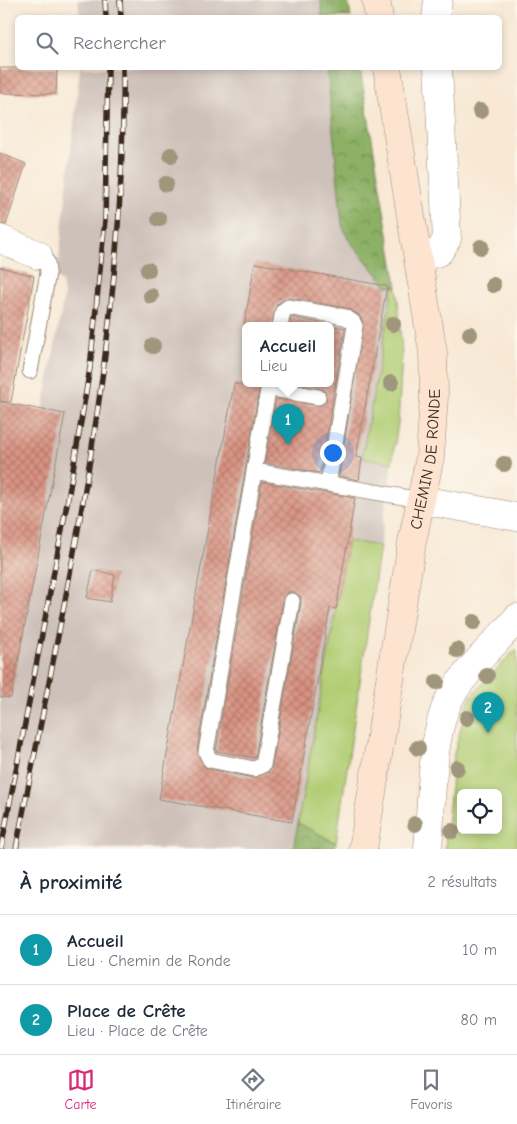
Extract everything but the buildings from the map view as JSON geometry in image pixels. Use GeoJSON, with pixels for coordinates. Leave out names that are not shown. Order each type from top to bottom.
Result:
{"type":"FeatureCollection","features":[{"type":"Feature","properties":{"kind":"main road"},"geometry":{"type":"LineString","coordinates":[[376,0],[378,15]]}},
{"type":"Feature","properties":{"kind":"main road","name":"CHEMIN DE RONDE"},"geometry":{"type":"LineString","coordinates":[[363,849],[412,542],[430,457],[434,374],[433,352],[387,70]]}},
{"type":"Feature","properties":{"kind":"street"},"geometry":{"type":"LineString","coordinates":[[436,15],[438,0]]}},
{"type":"Feature","properties":{"kind":"street"},"geometry":{"type":"LineString","coordinates":[[418,258],[439,252],[447,239],[438,70]]}},
{"type":"Feature","properties":{"kind":"street"},"geometry":{"type":"LineString","coordinates":[[0,239],[38,255]]}},
{"type":"Feature","properties":{"kind":"street"},"geometry":{"type":"LineString","coordinates":[[421,500],[517,517]]}},
{"type":"Feature","properties":{"kind":"street"},"geometry":{"type":"LineString","coordinates":[[428,849],[435,760],[447,704],[460,684],[517,618]]}},
{"type":"Feature","properties":{"kind":"lane"},"geometry":{"type":"LineString","coordinates":[[30,371],[48,274],[47,262],[38,255]]}},
{"type":"Feature","properties":{"kind":"lane"},"geometry":{"type":"LineString","coordinates":[[281,322],[283,311],[288,307],[346,316],[355,326],[328,484]]}},
{"type":"Feature","properties":{"kind":"lane"},"geometry":{"type":"LineString","coordinates":[[269,387],[206,752],[210,760],[254,769],[263,765],[292,601]]}},
{"type":"Feature","properties":{"kind":"lane"},"geometry":{"type":"LineString","coordinates":[[273,387],[318,397]]}},
{"type":"Feature","properties":{"kind":"lane"},"geometry":{"type":"LineString","coordinates":[[254,471],[421,500]]}},
{"type":"Feature","properties":{"kind":"shaded area"},"geometry":{"type":"Polygon","coordinates":[[[78,0],[348,0],[351,15],[80,15],[78,0]]]}},
{"type":"Feature","properties":{"kind":"shaded area"},"geometry":{"type":"Polygon","coordinates":[[[80,70],[360,70],[397,287],[402,355],[398,423],[335,849],[0,849],[0,402],[43,410],[64,296],[62,282],[57,278],[80,70]]]}},
{"type":"Feature","properties":{"kind":"green space"},"geometry":{"type":"Polygon","coordinates":[[[321,0],[348,0],[351,15],[322,15],[321,0]]]}},
{"type":"Feature","properties":{"kind":"green space"},"geometry":{"type":"Polygon","coordinates":[[[327,70],[360,70],[397,287],[387,286],[348,239],[342,225],[327,70]]]}},
{"type":"Feature","properties":{"kind":"green space"},"geometry":{"type":"Polygon","coordinates":[[[393,287],[397,287],[402,355],[398,423],[392,463],[362,458],[393,287]]]}},
{"type":"Feature","properties":{"kind":"green space"},"geometry":{"type":"Polygon","coordinates":[[[348,541],[380,546],[336,843],[298,823],[348,541]]]}},
{"type":"Feature","properties":{"kind":"green space"},"geometry":{"type":"Polygon","coordinates":[[[514,651],[517,651],[517,849],[445,849],[454,754],[467,705],[472,695],[514,651]]]}},
{"type":"Feature","properties":{"kind":"green space"},"geometry":{"type":"Polygon","coordinates":[[[298,823],[336,843],[335,849],[293,849],[298,823]]]}},
{"type":"Feature","properties":{"kind":"railway"},"geometry":{"type":"LineString","coordinates":[[105,0],[106,15]]}},
{"type":"Feature","properties":{"kind":"railway"},"geometry":{"type":"LineString","coordinates":[[120,0],[121,15]]}},
{"type":"Feature","properties":{"kind":"railway"},"geometry":{"type":"LineString","coordinates":[[1,849],[69,493],[90,368],[105,220],[108,70]]}},
{"type":"Feature","properties":{"kind":"railway"},"geometry":{"type":"LineString","coordinates":[[16,849],[73,558],[90,461],[104,363],[115,265],[122,167],[123,70]]}},
{"type":"Feature","properties":{"kind":"place","name":"Accueil"},"geometry":{"type":"Point","coordinates":[288,445]}},
{"type":"Feature","properties":{"kind":"place","name":"Place de Crête"},"geometry":{"type":"Point","coordinates":[488,733]}}]}
